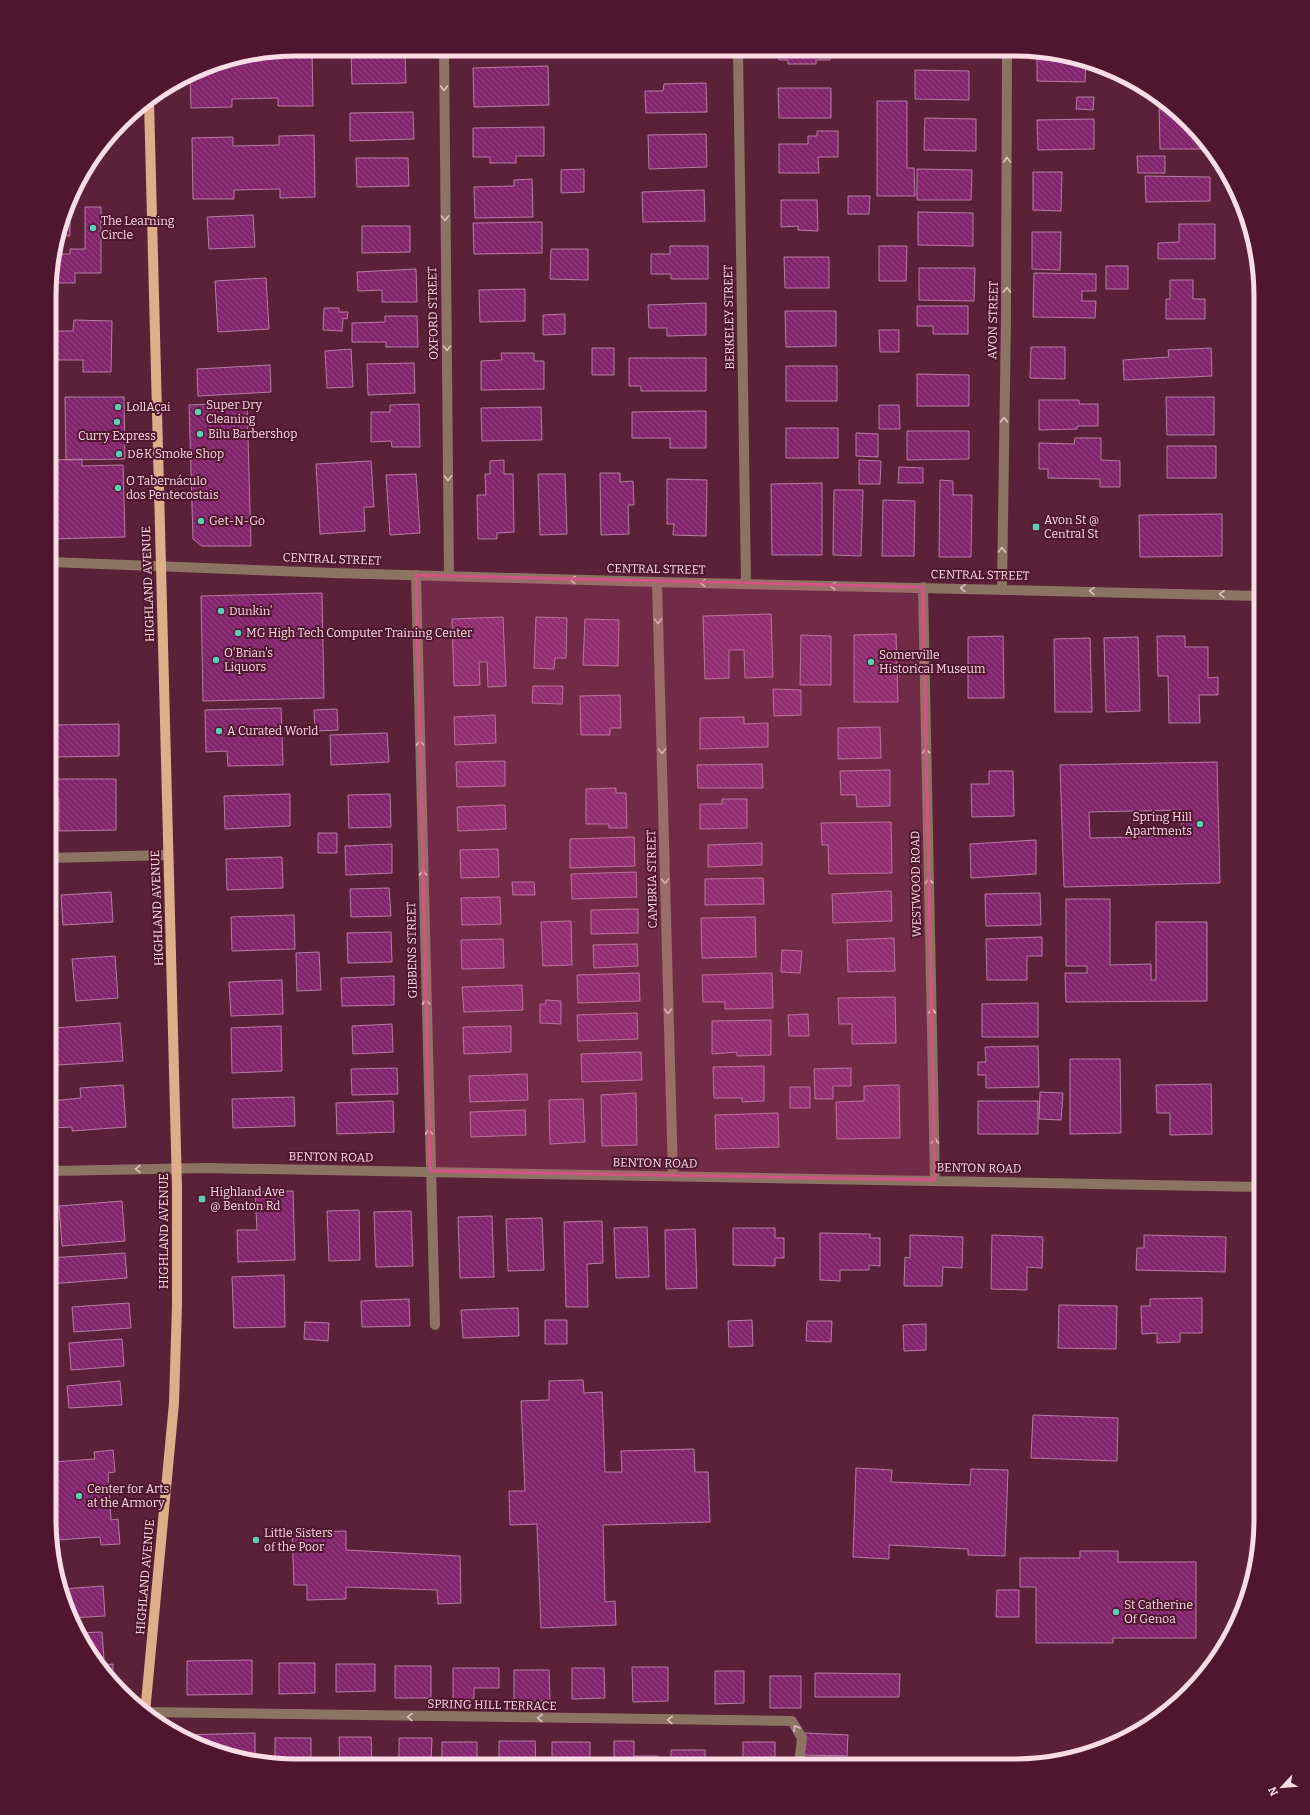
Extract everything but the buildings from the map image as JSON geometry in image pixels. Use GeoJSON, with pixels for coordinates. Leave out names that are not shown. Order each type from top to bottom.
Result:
{"type":"FeatureCollection","features":[{"type":"Feature","properties":{"kind":"main road","name":"HIGHLAND AVENUE"},"geometry":{"type":"LineString","coordinates":[[146,1706],[174,1403],[177,1305],[176,1168],[149,107]]}},
{"type":"Feature","properties":{"kind":"street","name":"OXFORD STREET"},"geometry":{"type":"LineString","coordinates":[[444,56],[448,576]]}},
{"type":"Feature","properties":{"kind":"street","name":"BERKELEY STREET"},"geometry":{"type":"LineString","coordinates":[[738,56],[746,584]]}},
{"type":"Feature","properties":{"kind":"street","name":"AVON STREET"},"geometry":{"type":"LineString","coordinates":[[1002,589],[1006,317],[1007,56]]}},
{"type":"Feature","properties":{"kind":"street","name":"CENTRAL STREET"},"geometry":{"type":"LineString","coordinates":[[56,562],[161,567],[656,582],[1254,596]]}},
{"type":"Feature","properties":{"kind":"street","name":"GIBBENS STREET"},"geometry":{"type":"LineString","coordinates":[[416,575],[435,1325]]}},
{"type":"Feature","properties":{"kind":"street","name":"CAMBRIA STREET"},"geometry":{"type":"LineString","coordinates":[[656,582],[673,1176]]}},
{"type":"Feature","properties":{"kind":"street","name":"WESTWOOD ROAD"},"geometry":{"type":"LineString","coordinates":[[923,587],[935,1180]]}},
{"type":"Feature","properties":{"kind":"street"},"geometry":{"type":"LineString","coordinates":[[56,858],[168,855]]}},
{"type":"Feature","properties":{"kind":"street","name":"BENTON ROAD"},"geometry":{"type":"LineString","coordinates":[[56,1171],[176,1168],[430,1171],[1254,1187]]}},
{"type":"Feature","properties":{"kind":"street","name":"SPRING HILL TERRACE"},"geometry":{"type":"LineString","coordinates":[[155,1713],[792,1721],[802,1738],[800,1759]]}},
{"type":"Feature","properties":{"kind":"highlighted area"},"geometry":{"type":"Polygon","coordinates":[[[416,575],[923,587],[935,1180],[430,1171],[416,575]]]}},
{"type":"Feature","properties":{"kind":"place","name":"The Learning Circle"},"geometry":{"type":"Point","coordinates":[93,228]}},
{"type":"Feature","properties":{"kind":"place","name":"LollAçai"},"geometry":{"type":"Point","coordinates":[118,407]}},
{"type":"Feature","properties":{"kind":"place","name":"Super Dry Cleaning"},"geometry":{"type":"Point","coordinates":[198,412]}},
{"type":"Feature","properties":{"kind":"place","name":"Curry Express"},"geometry":{"type":"Point","coordinates":[117,422]}},
{"type":"Feature","properties":{"kind":"place","name":"Bilu Barbershop"},"geometry":{"type":"Point","coordinates":[200,434]}},
{"type":"Feature","properties":{"kind":"place","name":"D&K Smoke Shop"},"geometry":{"type":"Point","coordinates":[119,454]}},
{"type":"Feature","properties":{"kind":"place","name":"O Tabernáculo dos Pentecostais"},"geometry":{"type":"Point","coordinates":[118,488]}},
{"type":"Feature","properties":{"kind":"place","name":"Get-N-Go"},"geometry":{"type":"Point","coordinates":[201,521]}},
{"type":"Feature","properties":{"kind":"place","name":"Avon St @ Central St"},"geometry":{"type":"Point","coordinates":[1036,527]}},
{"type":"Feature","properties":{"kind":"place","name":"Dunkin'"},"geometry":{"type":"Point","coordinates":[221,611]}},
{"type":"Feature","properties":{"kind":"place","name":"MG High Tech Computer Training Center"},"geometry":{"type":"Point","coordinates":[238,633]}},
{"type":"Feature","properties":{"kind":"place","name":"O'Brian's Liquors"},"geometry":{"type":"Point","coordinates":[216,660]}},
{"type":"Feature","properties":{"kind":"place","name":"Somerville Historical Museum"},"geometry":{"type":"Point","coordinates":[871,662]}},
{"type":"Feature","properties":{"kind":"place","name":"A Curated World"},"geometry":{"type":"Point","coordinates":[219,731]}},
{"type":"Feature","properties":{"kind":"place","name":"Spring Hill Apartments"},"geometry":{"type":"Point","coordinates":[1200,824]}},
{"type":"Feature","properties":{"kind":"place","name":"Highland Ave @ Benton Rd"},"geometry":{"type":"Point","coordinates":[202,1199]}},
{"type":"Feature","properties":{"kind":"place","name":"Center for Arts at the Armory"},"geometry":{"type":"Point","coordinates":[79,1496]}},
{"type":"Feature","properties":{"kind":"place","name":"Little Sisters of the Poor"},"geometry":{"type":"Point","coordinates":[256,1540]}},
{"type":"Feature","properties":{"kind":"place","name":"St Catherine Of Genoa"},"geometry":{"type":"Point","coordinates":[1116,1612]}}]}
